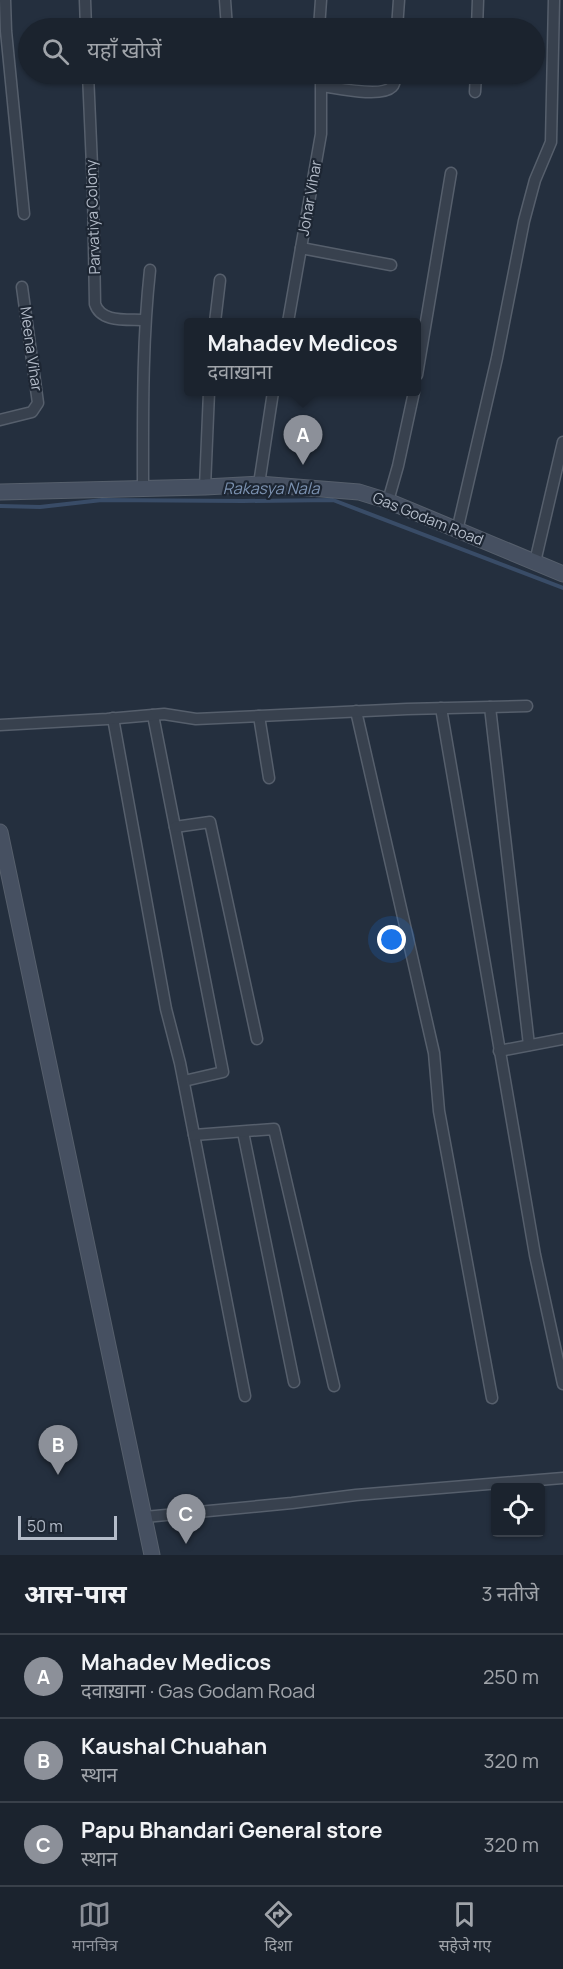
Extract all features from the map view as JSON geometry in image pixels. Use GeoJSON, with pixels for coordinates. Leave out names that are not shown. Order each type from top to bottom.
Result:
{"type":"FeatureCollection","features":[{"type":"Feature","properties":{"kind":"street"},"geometry":{"type":"LineString","coordinates":[[5,0],[24,214]]}},
{"type":"Feature","properties":{"kind":"street"},"geometry":{"type":"LineString","coordinates":[[85,0],[86,18]]}},
{"type":"Feature","properties":{"kind":"street"},"geometry":{"type":"LineString","coordinates":[[225,0],[226,18]]}},
{"type":"Feature","properties":{"kind":"street"},"geometry":{"type":"LineString","coordinates":[[320,18],[321,0]]}},
{"type":"Feature","properties":{"kind":"street"},"geometry":{"type":"LineString","coordinates":[[398,18],[399,0]]}},
{"type":"Feature","properties":{"kind":"street"},"geometry":{"type":"LineString","coordinates":[[477,18],[478,0]]}},
{"type":"Feature","properties":{"kind":"street"},"geometry":{"type":"LineString","coordinates":[[457,531],[497,358],[524,221],[535,180],[551,142],[554,0]]}},
{"type":"Feature","properties":{"kind":"street","name":"Parvatiya Colony"},"geometry":{"type":"LineString","coordinates":[[88,84],[95,304],[97,312],[105,317],[144,320]]}},
{"type":"Feature","properties":{"kind":"street"},"geometry":{"type":"LineString","coordinates":[[322,86],[380,92],[394,84]]}},
{"type":"Feature","properties":{"kind":"street"},"geometry":{"type":"LineString","coordinates":[[475,84],[475,92]]}},
{"type":"Feature","properties":{"kind":"street","name":"Johar Vihar"},"geometry":{"type":"LineString","coordinates":[[289,318],[321,134],[322,86]]}},
{"type":"Feature","properties":{"kind":"street"},"geometry":{"type":"LineString","coordinates":[[421,351],[450,173]]}},
{"type":"Feature","properties":{"kind":"street"},"geometry":{"type":"LineString","coordinates":[[301,248],[391,265]]}},
{"type":"Feature","properties":{"kind":"street"},"geometry":{"type":"LineString","coordinates":[[143,489],[142,375],[144,320],[150,270]]}},
{"type":"Feature","properties":{"kind":"street"},"geometry":{"type":"LineString","coordinates":[[215,318],[220,280]]}},
{"type":"Feature","properties":{"kind":"street","name":"Meena Vihar"},"geometry":{"type":"LineString","coordinates":[[0,420],[32,412],[38,403],[22,287]]}},
{"type":"Feature","properties":{"kind":"street"},"geometry":{"type":"LineString","coordinates":[[205,488],[209,396]]}},
{"type":"Feature","properties":{"kind":"street"},"geometry":{"type":"LineString","coordinates":[[259,484],[272,396]]}},
{"type":"Feature","properties":{"kind":"street"},"geometry":{"type":"LineString","coordinates":[[388,501],[413,396]]}},
{"type":"Feature","properties":{"kind":"street"},"geometry":{"type":"LineString","coordinates":[[535,562],[563,442]]}},
{"type":"Feature","properties":{"kind":"street","name":"Gas Godam Road"},"geometry":{"type":"LineString","coordinates":[[0,492],[205,488],[259,484],[359,492],[388,501],[563,574]]}},
{"type":"Feature","properties":{"kind":"street"},"geometry":{"type":"LineString","coordinates":[[0,725],[164,714],[196,719],[527,706]]}},
{"type":"Feature","properties":{"kind":"street"},"geometry":{"type":"LineString","coordinates":[[490,707],[529,1045]]}},
{"type":"Feature","properties":{"kind":"street"},"geometry":{"type":"LineString","coordinates":[[441,708],[535,1255],[563,1384]]}},
{"type":"Feature","properties":{"kind":"street"},"geometry":{"type":"LineString","coordinates":[[356,711],[434,1053],[439,1111],[492,1398]]}},
{"type":"Feature","properties":{"kind":"street"},"geometry":{"type":"LineString","coordinates":[[153,715],[223,1072],[184,1081]]}},
{"type":"Feature","properties":{"kind":"street"},"geometry":{"type":"LineString","coordinates":[[259,716],[269,778]]}},
{"type":"Feature","properties":{"kind":"street"},"geometry":{"type":"LineString","coordinates":[[113,718],[166,1010],[184,1081],[244,1396]]}},
{"type":"Feature","properties":{"kind":"street"},"geometry":{"type":"LineString","coordinates":[[175,827],[210,822],[257,1038]]}},
{"type":"Feature","properties":{"kind":"street"},"geometry":{"type":"LineString","coordinates":[[0,832],[152,1555]]}},
{"type":"Feature","properties":{"kind":"street"},"geometry":{"type":"LineString","coordinates":[[500,1051],[563,1040]]}},
{"type":"Feature","properties":{"kind":"street"},"geometry":{"type":"LineString","coordinates":[[194,1135],[274,1129],[334,1386]]}},
{"type":"Feature","properties":{"kind":"street"},"geometry":{"type":"LineString","coordinates":[[243,1132],[294,1382]]}},
{"type":"Feature","properties":{"kind":"street"},"geometry":{"type":"LineString","coordinates":[[145,1517],[356,1495],[563,1478]]}},
{"type":"Feature","properties":{"kind":"waterway","name":"Rakasya Nala"},"geometry":{"type":"LineString","coordinates":[[0,506],[40,507],[102,500],[333,500],[563,588]]}},
{"type":"Feature","properties":{"kind":"place","name":"Mahadev Medicos"},"geometry":{"type":"Point","coordinates":[303,465]}},
{"type":"Feature","properties":{"kind":"place","name":"Kaushal Chuahan"},"geometry":{"type":"Point","coordinates":[58,1475]}},
{"type":"Feature","properties":{"kind":"place","name":"Papu Bhandari General store"},"geometry":{"type":"Point","coordinates":[186,1544]}}]}
